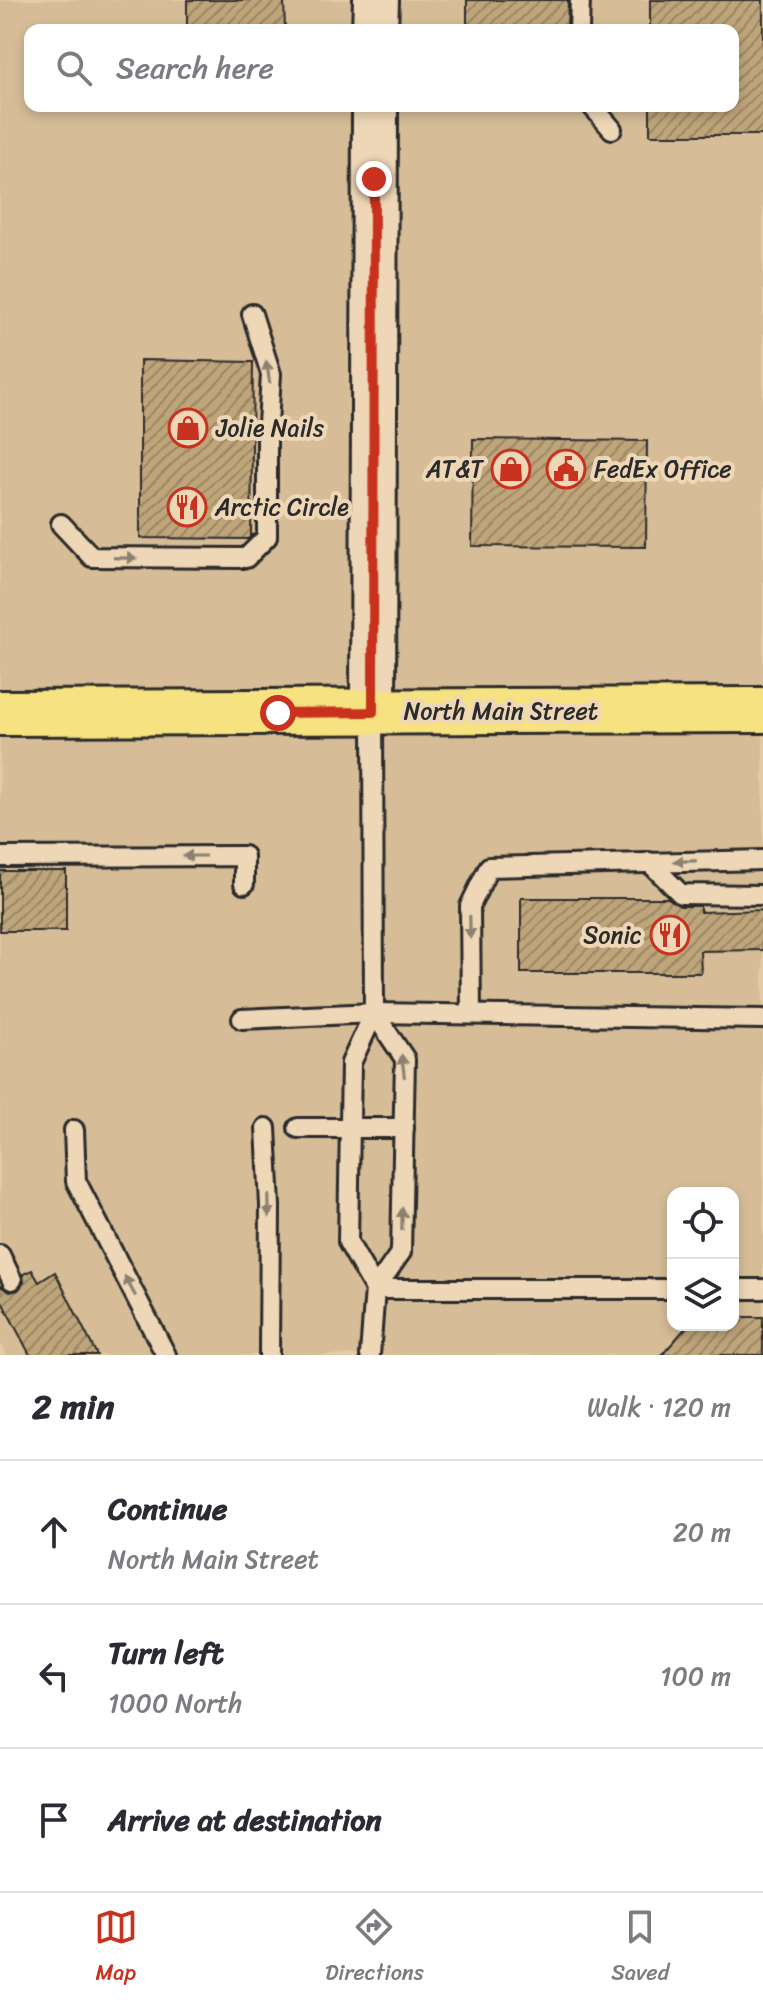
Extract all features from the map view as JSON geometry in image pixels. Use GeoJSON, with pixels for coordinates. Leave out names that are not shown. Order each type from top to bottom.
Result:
{"type":"FeatureCollection","features":[{"type":"Feature","properties":{"kind":"main road"},"geometry":{"type":"LineString","coordinates":[[375,24],[376,0]]}},
{"type":"Feature","properties":{"kind":"main road"},"geometry":{"type":"LineString","coordinates":[[373,712],[375,112]]}},
{"type":"Feature","properties":{"kind":"main road","name":"North Main Street"},"geometry":{"type":"LineString","coordinates":[[0,713],[763,710]]}},
{"type":"Feature","properties":{"kind":"lane"},"geometry":{"type":"LineString","coordinates":[[579,24],[580,0]]}},
{"type":"Feature","properties":{"kind":"lane"},"geometry":{"type":"LineString","coordinates":[[597,112],[612,129]]}},
{"type":"Feature","properties":{"kind":"lane"},"geometry":{"type":"LineString","coordinates":[[61,524],[92,557],[246,558],[267,537],[271,374],[252,314]]}},
{"type":"Feature","properties":{"kind":"lane"},"geometry":{"type":"LineString","coordinates":[[373,712],[374,1013],[351,1063],[348,1242],[375,1289]]}},
{"type":"Feature","properties":{"kind":"lane"},"geometry":{"type":"LineString","coordinates":[[0,857],[244,856],[244,884]]}},
{"type":"Feature","properties":{"kind":"lane"},"geometry":{"type":"LineString","coordinates":[[471,1014],[470,906],[489,867],[763,860]]}},
{"type":"Feature","properties":{"kind":"lane"},"geometry":{"type":"LineString","coordinates":[[649,862],[681,894],[763,895]]}},
{"type":"Feature","properties":{"kind":"lane"},"geometry":{"type":"LineString","coordinates":[[370,1355],[375,1289],[401,1252],[405,1059],[374,1013]]}},
{"type":"Feature","properties":{"kind":"lane"},"geometry":{"type":"LineString","coordinates":[[242,1019],[374,1013],[763,1019]]}},
{"type":"Feature","properties":{"kind":"lane"},"geometry":{"type":"LineString","coordinates":[[266,1128],[270,1206],[269,1355]]}},
{"type":"Feature","properties":{"kind":"lane"},"geometry":{"type":"LineString","coordinates":[[298,1128],[404,1128]]}},
{"type":"Feature","properties":{"kind":"lane"},"geometry":{"type":"LineString","coordinates":[[74,1130],[76,1181],[166,1355]]}},
{"type":"Feature","properties":{"kind":"lane"},"geometry":{"type":"LineString","coordinates":[[0,1255],[12,1280]]}},
{"type":"Feature","properties":{"kind":"lane"},"geometry":{"type":"LineString","coordinates":[[375,1289],[667,1289]]}},
{"type":"Feature","properties":{"kind":"lane"},"geometry":{"type":"LineString","coordinates":[[739,1289],[763,1289]]}},
{"type":"Feature","properties":{"kind":"shaded area"},"geometry":{"type":"Polygon","coordinates":[[[0,0],[763,0],[763,1355],[6,1355],[0,1343],[0,0]]]}},
{"type":"Feature","properties":{"kind":"building"},"geometry":{"type":"Polygon","coordinates":[[[187,0],[284,0],[285,24],[187,24],[187,0]]]}},
{"type":"Feature","properties":{"kind":"building"},"geometry":{"type":"Polygon","coordinates":[[[467,0],[568,0],[567,24],[467,24],[467,0]]]}},
{"type":"Feature","properties":{"kind":"building"},"geometry":{"type":"Polygon","coordinates":[[[650,0],[763,0],[763,135],[650,135],[650,112],[739,112],[739,24],[650,24],[650,0]]]}},
{"type":"Feature","properties":{"kind":"building"},"geometry":{"type":"Polygon","coordinates":[[[140,360],[253,362],[251,536],[248,539],[140,538],[140,360]]]}},
{"type":"Feature","properties":{"kind":"building"},"geometry":{"type":"Polygon","coordinates":[[[473,439],[647,441],[646,547],[472,546],[473,439]]]}},
{"type":"Feature","properties":{"kind":"building"},"geometry":{"type":"Polygon","coordinates":[[[0,871],[66,871],[66,931],[0,931],[0,871]]]}},
{"type":"Feature","properties":{"kind":"building","name":"Sonic"},"geometry":{"type":"Polygon","coordinates":[[[521,898],[668,898],[680,906],[700,906],[700,912],[763,910],[763,950],[700,951],[701,973],[521,973],[521,898]]]}},
{"type":"Feature","properties":{"kind":"building"},"geometry":{"type":"Polygon","coordinates":[[[32,1270],[39,1282],[55,1272],[97,1355],[30,1355],[0,1298],[0,1286],[10,1292],[18,1290],[24,1282],[23,1274],[32,1270]]]}},
{"type":"Feature","properties":{"kind":"building"},"geometry":{"type":"Polygon","coordinates":[[[739,1317],[763,1317],[763,1355],[662,1355],[683,1331],[739,1331],[739,1317]]]}},
{"type":"Feature","properties":{"kind":"place","name":"Jolie Nails"},"geometry":{"type":"Point","coordinates":[188,428]}},
{"type":"Feature","properties":{"kind":"place","name":"AT&T"},"geometry":{"type":"Point","coordinates":[511,469]}},
{"type":"Feature","properties":{"kind":"place","name":"FedEx Office"},"geometry":{"type":"Point","coordinates":[566,469]}},
{"type":"Feature","properties":{"kind":"place","name":"Arctic Circle"},"geometry":{"type":"Point","coordinates":[187,507]}},
{"type":"Feature","properties":{"kind":"place","name":"Sonic"},"geometry":{"type":"Point","coordinates":[670,935]}},
{"type":"Feature","properties":{"kind":"route"},"geometry":{"type":"LineString","coordinates":[[278,713],[373,712],[374,179]]}}]}
